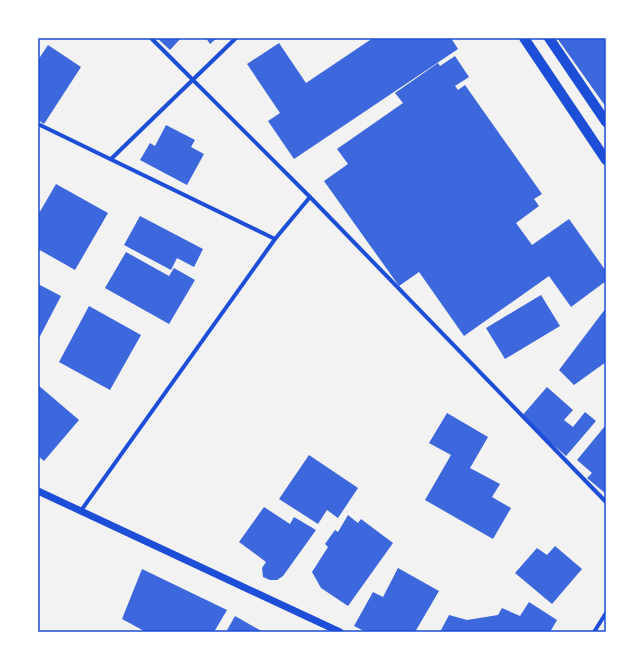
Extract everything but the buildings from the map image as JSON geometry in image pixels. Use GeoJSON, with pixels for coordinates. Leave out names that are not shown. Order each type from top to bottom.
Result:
{"type":"FeatureCollection","features":[{"type":"Feature","properties":{"kind":"main road"},"geometry":{"type":"LineString","coordinates":[[524,38],[606,160]]}},
{"type":"Feature","properties":{"kind":"main road"},"geometry":{"type":"LineString","coordinates":[[549,38],[606,122]]}},
{"type":"Feature","properties":{"kind":"street"},"geometry":{"type":"LineString","coordinates":[[151,38],[310,197],[606,502]]}},
{"type":"Feature","properties":{"kind":"street"},"geometry":{"type":"LineString","coordinates":[[112,159],[236,38]]}},
{"type":"Feature","properties":{"kind":"street"},"geometry":{"type":"LineString","coordinates":[[38,124],[275,239]]}},
{"type":"Feature","properties":{"kind":"street"},"geometry":{"type":"LineString","coordinates":[[80,512],[275,239],[310,197]]}},
{"type":"Feature","properties":{"kind":"street"},"geometry":{"type":"LineString","coordinates":[[38,491],[80,512],[340,632]]}},
{"type":"Feature","properties":{"kind":"street"},"geometry":{"type":"LineString","coordinates":[[594,632],[606,613]]}}]}
